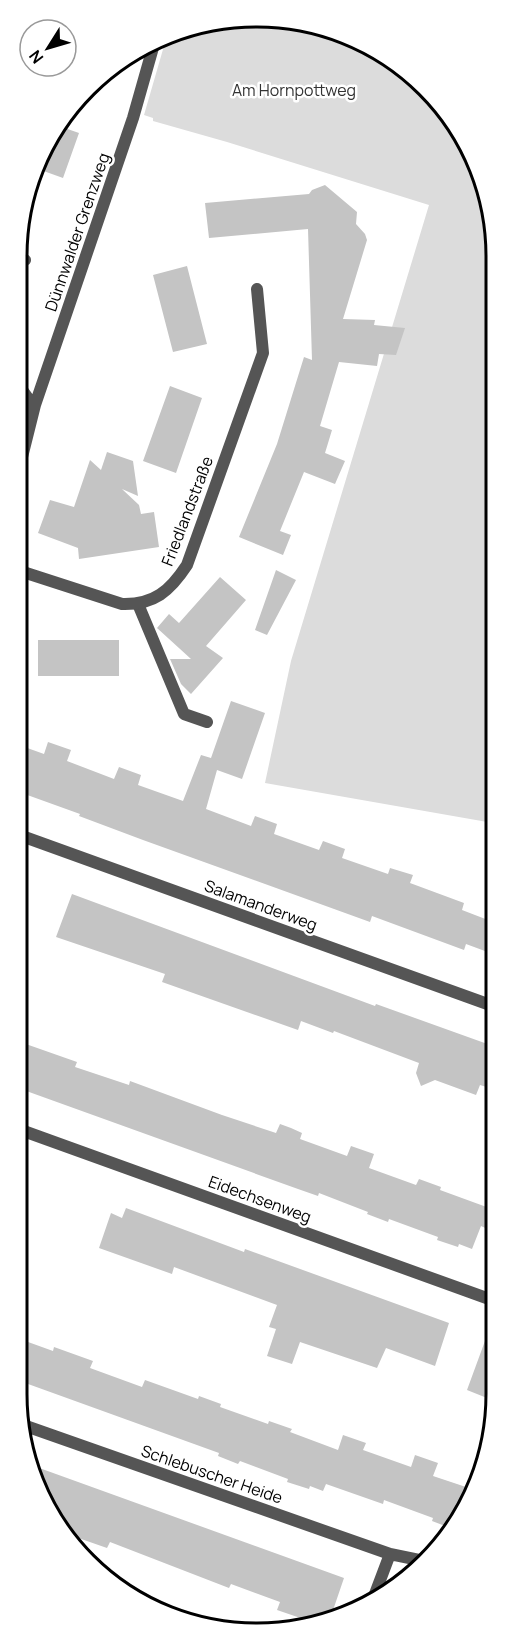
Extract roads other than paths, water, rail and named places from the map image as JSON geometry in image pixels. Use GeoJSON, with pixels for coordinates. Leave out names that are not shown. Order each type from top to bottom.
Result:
{"type":"FeatureCollection","features":[{"type":"Feature","properties":{"kind":"street","name":"Dünnwalder Grenzweg"},"geometry":{"type":"LineString","coordinates":[[27,436],[34,407],[133,118],[151,53]]}},
{"type":"Feature","properties":{"kind":"street","name":"Friedlandstraße"},"geometry":{"type":"LineString","coordinates":[[138,604],[162,595],[187,565],[263,353],[257,290]]}},
{"type":"Feature","properties":{"kind":"street"},"geometry":{"type":"LineString","coordinates":[[27,396],[34,407]]}},
{"type":"Feature","properties":{"kind":"street"},"geometry":{"type":"LineString","coordinates":[[27,573],[122,604],[138,604],[184,714],[207,722]]}},
{"type":"Feature","properties":{"kind":"street","name":"Salamanderweg"},"geometry":{"type":"LineString","coordinates":[[27,839],[486,1003]]}},
{"type":"Feature","properties":{"kind":"street","name":"Eidechsenweg"},"geometry":{"type":"LineString","coordinates":[[27,1132],[486,1298]]}},
{"type":"Feature","properties":{"kind":"street","name":"Schlebuscher Heide"},"geometry":{"type":"LineString","coordinates":[[30,1427],[390,1554],[415,1559]]}},
{"type":"Feature","properties":{"kind":"street"},"geometry":{"type":"LineString","coordinates":[[377,1588],[390,1554]]}},
{"type":"Feature","properties":{"kind":"park label","name":"Am Hornpottweg"},"geometry":{"type":"Point","coordinates":[294,90]}}]}
